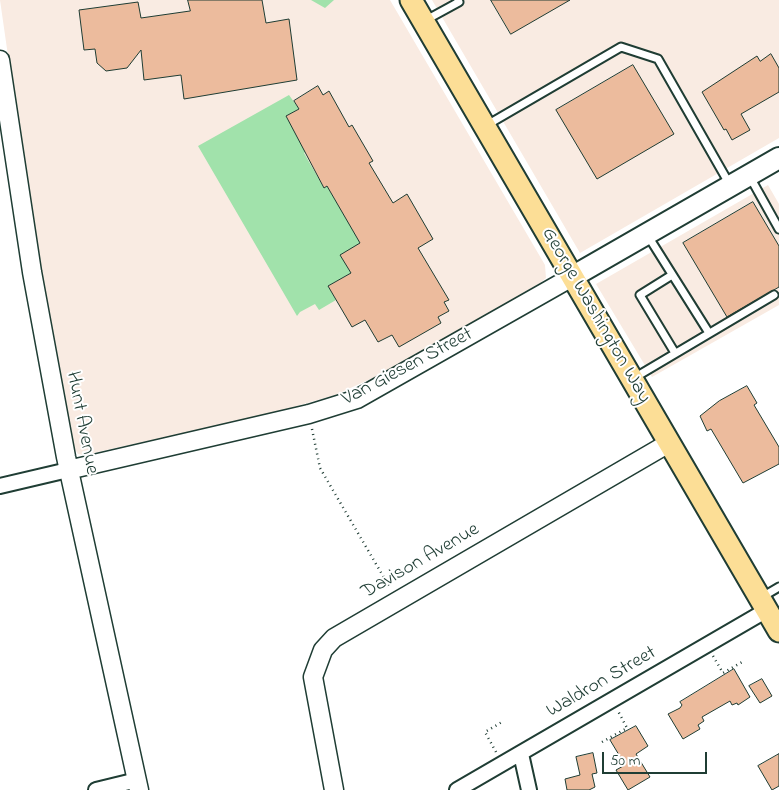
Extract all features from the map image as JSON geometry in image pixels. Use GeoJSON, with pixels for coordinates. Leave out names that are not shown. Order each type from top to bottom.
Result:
{"type":"FeatureCollection","features":[{"type":"Feature","properties":{"kind":"main road","name":"George Washington Way"},"geometry":{"type":"LineString","coordinates":[[411,0],[779,631]]}},
{"type":"Feature","properties":{"kind":"main road","name":"Van Giesen Street"},"geometry":{"type":"LineString","coordinates":[[572,277],[779,158]]}},
{"type":"Feature","properties":{"kind":"street","name":"Hunt Avenue"},"geometry":{"type":"LineString","coordinates":[[0,60],[32,272],[68,470],[138,785]]}},
{"type":"Feature","properties":{"kind":"street","name":"Van Giesen Street"},"geometry":{"type":"LineString","coordinates":[[0,486],[309,414],[357,399],[572,277]]}},
{"type":"Feature","properties":{"kind":"street","name":"Davison Avenue"},"geometry":{"type":"LineString","coordinates":[[334,790],[313,677],[317,660],[327,644],[346,630],[669,443]]}},
{"type":"Feature","properties":{"kind":"street","name":"Waldron Street"},"geometry":{"type":"LineString","coordinates":[[457,790],[521,754],[763,604]]}},
{"type":"Feature","properties":{"kind":"street"},"geometry":{"type":"LineString","coordinates":[[521,754],[529,790]]}},
{"type":"Feature","properties":{"kind":"street"},"geometry":{"type":"LineString","coordinates":[[96,790],[138,785]]}},
{"type":"Feature","properties":{"kind":"lane"},"geometry":{"type":"LineString","coordinates":[[424,21],[459,2],[458,0]]}},
{"type":"Feature","properties":{"kind":"lane"},"geometry":{"type":"LineString","coordinates":[[485,126],[621,47],[658,59],[731,186]]}},
{"type":"Feature","properties":{"kind":"lane"},"geometry":{"type":"LineString","coordinates":[[749,176],[779,229]]}},
{"type":"Feature","properties":{"kind":"lane"},"geometry":{"type":"LineString","coordinates":[[647,234],[709,333]]}},
{"type":"Feature","properties":{"kind":"lane"},"geometry":{"type":"LineString","coordinates":[[672,274],[640,295],[675,353]]}},
{"type":"Feature","properties":{"kind":"lane"},"geometry":{"type":"LineString","coordinates":[[632,379],[774,296]]}},
{"type":"Feature","properties":{"kind":"lane"},"geometry":{"type":"LineString","coordinates":[[763,604],[779,587]]}},
{"type":"Feature","properties":{"kind":"path"},"geometry":{"type":"LineString","coordinates":[[311,428],[320,468],[391,590]]}},
{"type":"Feature","properties":{"kind":"path"},"geometry":{"type":"LineString","coordinates":[[712,655],[723,673],[744,662]]}},
{"type":"Feature","properties":{"kind":"path"},"geometry":{"type":"LineString","coordinates":[[602,742],[627,728],[618,710]]}},
{"type":"Feature","properties":{"kind":"path"},"geometry":{"type":"LineString","coordinates":[[496,752],[485,732],[502,722]]}},
{"type":"Feature","properties":{"kind":"shaded area"},"geometry":{"type":"Polygon","coordinates":[[[0,0],[390,0],[545,265],[546,278],[386,372],[335,395],[269,414],[84,455],[78,454],[72,445],[40,279],[0,0]]]}},
{"type":"Feature","properties":{"kind":"shaded area"},"geometry":{"type":"Polygon","coordinates":[[[432,0],[779,0],[779,138],[580,253],[432,0]]]}},
{"type":"Feature","properties":{"kind":"shaded area"},"geometry":{"type":"Polygon","coordinates":[[[768,185],[779,204],[779,305],[652,377],[596,284],[768,185]]]}},
{"type":"Feature","properties":{"kind":"green space"},"geometry":{"type":"Polygon","coordinates":[[[311,0],[334,0],[325,8],[311,0]]]}},
{"type":"Feature","properties":{"kind":"green space"},"geometry":{"type":"Polygon","coordinates":[[[289,95],[299,109],[286,116],[306,151],[304,153],[324,188],[327,186],[361,243],[341,255],[351,273],[328,286],[336,300],[319,310],[315,304],[300,312],[297,316],[198,146],[289,95]]]}},
{"type":"Feature","properties":{"kind":"building"},"geometry":{"type":"Polygon","coordinates":[[[188,0],[262,0],[266,23],[289,19],[297,80],[184,99],[181,75],[144,80],[141,50],[127,68],[106,71],[97,63],[95,49],[84,50],[79,10],[138,2],[141,18],[190,11],[188,0]]]}},
{"type":"Feature","properties":{"kind":"building"},"geometry":{"type":"Polygon","coordinates":[[[491,0],[570,0],[511,34],[491,0]]]}},
{"type":"Feature","properties":{"kind":"building"},"geometry":{"type":"Polygon","coordinates":[[[771,54],[779,68],[779,92],[741,114],[750,130],[732,140],[702,92],[757,56],[760,61],[771,54]]]}},
{"type":"Feature","properties":{"kind":"building"},"geometry":{"type":"Polygon","coordinates":[[[633,65],[674,134],[597,179],[556,110],[633,65]]]}},
{"type":"Feature","properties":{"kind":"building"},"geometry":{"type":"Polygon","coordinates":[[[318,86],[323,95],[329,91],[349,127],[352,125],[373,161],[369,163],[393,203],[407,194],[433,239],[418,248],[449,300],[444,302],[449,311],[438,317],[441,323],[399,347],[392,335],[378,342],[365,320],[352,327],[328,286],[351,273],[340,255],[360,243],[327,186],[324,188],[286,116],[299,109],[294,101],[318,86]]]}},
{"type":"Feature","properties":{"kind":"building"},"geometry":{"type":"Polygon","coordinates":[[[753,202],[779,246],[779,287],[727,317],[683,243],[753,202]]]}},
{"type":"Feature","properties":{"kind":"building"},"geometry":{"type":"Polygon","coordinates":[[[747,386],[757,403],[754,405],[779,447],[779,464],[743,483],[711,429],[707,431],[700,416],[719,401],[747,386]]]}},
{"type":"Feature","properties":{"kind":"building"},"geometry":{"type":"Polygon","coordinates":[[[734,669],[750,697],[738,705],[737,703],[732,705],[730,701],[702,717],[704,721],[698,725],[700,729],[683,739],[668,714],[680,708],[682,705],[680,702],[734,669]]]}},
{"type":"Feature","properties":{"kind":"building"},"geometry":{"type":"Polygon","coordinates":[[[762,679],[772,696],[760,703],[749,686],[762,679]]]}},
{"type":"Feature","properties":{"kind":"building"},"geometry":{"type":"Polygon","coordinates":[[[636,726],[648,746],[636,754],[650,777],[628,790],[616,770],[625,765],[610,740],[636,726]]]}},
{"type":"Feature","properties":{"kind":"building"},"geometry":{"type":"Polygon","coordinates":[[[593,753],[597,773],[592,774],[595,787],[589,790],[567,790],[565,779],[580,775],[576,757],[593,753]]]}},
{"type":"Feature","properties":{"kind":"building"},"geometry":{"type":"Polygon","coordinates":[[[779,754],[779,786],[772,790],[758,766],[779,754]]]}}]}
